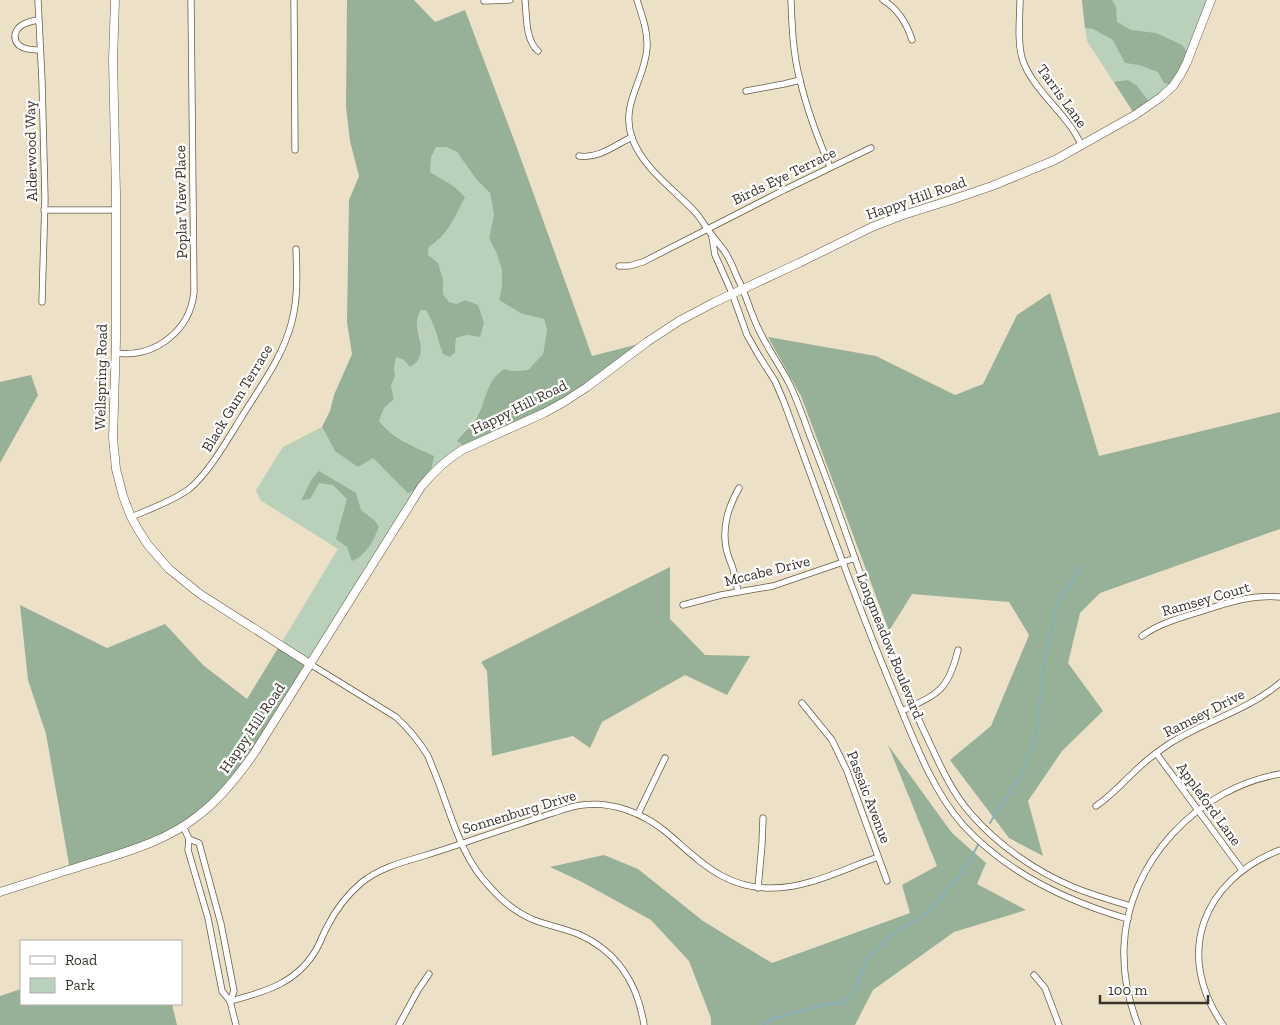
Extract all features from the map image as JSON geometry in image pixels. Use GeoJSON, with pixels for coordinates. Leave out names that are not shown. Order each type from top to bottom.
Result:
{"type":"FeatureCollection","features":[{"type":"Feature","properties":{"kind":"street","name":"Alderwood Way"},"geometry":{"type":"LineString","coordinates":[[38,0],[44,210],[42,302]]}},
{"type":"Feature","properties":{"kind":"street","name":"Wellspring Road"},"geometry":{"type":"LineString","coordinates":[[115,0],[113,60],[116,353],[113,438],[114,455],[122,496],[131,517],[148,545],[181,580],[310,664]]}},
{"type":"Feature","properties":{"kind":"street","name":"Poplar View Place"},"geometry":{"type":"LineString","coordinates":[[116,353],[132,354],[159,345],[181,327],[193,302],[191,0]]}},
{"type":"Feature","properties":{"kind":"street"},"geometry":{"type":"LineString","coordinates":[[294,0],[295,150]]}},
{"type":"Feature","properties":{"kind":"street"},"geometry":{"type":"LineString","coordinates":[[484,1],[510,0]]}},
{"type":"Feature","properties":{"kind":"street"},"geometry":{"type":"LineString","coordinates":[[525,0],[530,39],[532,45],[538,51]]}},
{"type":"Feature","properties":{"kind":"street"},"geometry":{"type":"LineString","coordinates":[[579,156],[597,155],[632,137],[630,107],[632,96],[646,58],[647,48],[645,26],[637,0]]}},
{"type":"Feature","properties":{"kind":"street"},"geometry":{"type":"LineString","coordinates":[[791,0],[793,39],[800,80],[816,133],[830,167]]}},
{"type":"Feature","properties":{"kind":"street"},"geometry":{"type":"LineString","coordinates":[[883,0],[900,16],[912,40]]}},
{"type":"Feature","properties":{"kind":"street","name":"Tarris Lane"},"geometry":{"type":"LineString","coordinates":[[1020,0],[1020,47],[1026,67],[1041,90],[1069,124],[1082,146]]}},
{"type":"Feature","properties":{"kind":"street","name":"Happy Hill Road"},"geometry":{"type":"LineString","coordinates":[[0,892],[127,852],[158,840],[184,826],[215,802],[255,752],[421,486],[442,464],[462,450],[564,402],[647,342],[692,313],[872,227],[992,186],[1055,160],[1145,109],[1173,86],[1181,74],[1212,0]]}},
{"type":"Feature","properties":{"kind":"street"},"geometry":{"type":"LineString","coordinates":[[38,20],[22,25],[16,30],[15,36],[16,42],[20,47],[40,50]]}},
{"type":"Feature","properties":{"kind":"street"},"geometry":{"type":"LineString","coordinates":[[746,90],[800,80]]}},
{"type":"Feature","properties":{"kind":"street","name":"Longmeadow Boulevard"},"geometry":{"type":"LineString","coordinates":[[632,137],[645,162],[695,212],[724,250],[743,288],[756,326],[795,396],[882,634],[912,706],[957,796],[987,831],[1029,864],[1059,881],[1094,895],[1130,906]]}},
{"type":"Feature","properties":{"kind":"street","name":"Birds Eye Terrace"},"geometry":{"type":"LineString","coordinates":[[619,266],[629,266],[644,262],[710,232],[744,210],[871,148]]}},
{"type":"Feature","properties":{"kind":"street"},"geometry":{"type":"LineString","coordinates":[[44,210],[116,210]]}},
{"type":"Feature","properties":{"kind":"street","name":"Longmeadow Boulevard"},"geometry":{"type":"LineString","coordinates":[[710,232],[715,255],[732,293],[747,335],[775,381],[784,402],[872,641],[938,790],[962,823],[1007,864],[1048,889],[1092,908],[1128,919]]}},
{"type":"Feature","properties":{"kind":"street","name":"Black Gum Terrace"},"geometry":{"type":"LineString","coordinates":[[131,517],[179,496],[198,480],[233,431],[271,369],[286,340],[294,312],[297,282],[296,249]]}},
{"type":"Feature","properties":{"kind":"street"},"geometry":{"type":"LineString","coordinates":[[738,592],[724,536],[728,511],[739,488]]}},
{"type":"Feature","properties":{"kind":"street","name":"Mccabe Drive"},"geometry":{"type":"LineString","coordinates":[[683,605],[773,586],[855,558]]}},
{"type":"Feature","properties":{"kind":"street","name":"Ramsey Court"},"geometry":{"type":"LineString","coordinates":[[1142,636],[1162,623],[1227,602],[1256,596],[1280,597]]}},
{"type":"Feature","properties":{"kind":"street"},"geometry":{"type":"LineString","coordinates":[[902,711],[933,696],[946,684],[958,650]]}},
{"type":"Feature","properties":{"kind":"street"},"geometry":{"type":"LineString","coordinates":[[310,664],[396,717],[415,736],[428,756],[461,844],[478,874],[502,900],[515,910],[535,920],[578,934],[613,957],[628,976],[634,988],[644,1025]]}},
{"type":"Feature","properties":{"kind":"street","name":"Ramsey Drive"},"geometry":{"type":"LineString","coordinates":[[1096,806],[1156,753],[1186,734],[1255,701],[1280,683]]}},
{"type":"Feature","properties":{"kind":"street","name":"Passaic Avenue"},"geometry":{"type":"LineString","coordinates":[[802,703],[832,740],[839,754],[887,881]]}},
{"type":"Feature","properties":{"kind":"street","name":"Appleford Lane"},"geometry":{"type":"LineString","coordinates":[[1156,753],[1242,870]]}},
{"type":"Feature","properties":{"kind":"street"},"geometry":{"type":"LineString","coordinates":[[638,814],[664,758]]}},
{"type":"Feature","properties":{"kind":"street"},"geometry":{"type":"LineString","coordinates":[[1138,1025],[1125,979],[1124,946],[1130,906],[1146,870],[1169,837],[1197,810],[1223,794],[1252,781],[1280,774]]}},
{"type":"Feature","properties":{"kind":"street","name":"Sonnenburg Drive"},"geometry":{"type":"LineString","coordinates":[[230,1001],[272,989],[303,967],[317,950],[334,914],[353,891],[363,882],[386,869],[517,824],[580,805],[611,806],[638,814],[651,821],[696,858],[723,877],[758,888],[784,888],[800,885],[878,858]]}},
{"type":"Feature","properties":{"kind":"street"},"geometry":{"type":"LineString","coordinates":[[758,888],[763,818]]}},
{"type":"Feature","properties":{"kind":"street"},"geometry":{"type":"LineString","coordinates":[[184,826],[189,839],[188,850],[208,918],[222,991],[230,1001],[236,1025]]}},
{"type":"Feature","properties":{"kind":"street"},"geometry":{"type":"LineString","coordinates":[[189,839],[199,843],[221,924],[234,991],[230,1001]]}},
{"type":"Feature","properties":{"kind":"street"},"geometry":{"type":"LineString","coordinates":[[1222,1025],[1213,1011],[1202,986],[1198,964],[1202,929],[1213,903],[1230,881],[1242,870],[1280,850]]}},
{"type":"Feature","properties":{"kind":"street"},"geometry":{"type":"LineString","coordinates":[[400,1025],[428,974]]}},
{"type":"Feature","properties":{"kind":"street"},"geometry":{"type":"LineString","coordinates":[[1034,975],[1045,988],[1059,1025]]}},
{"type":"Feature","properties":{"kind":"green space"},"geometry":{"type":"Polygon","coordinates":[[[347,0],[414,0],[435,22],[465,10],[592,356],[647,342],[587,387],[466,448],[457,441],[477,417],[488,389],[498,374],[504,369],[512,371],[528,370],[543,354],[547,330],[544,319],[522,314],[499,300],[502,270],[489,238],[494,215],[490,193],[476,179],[457,152],[446,147],[436,147],[431,158],[430,172],[452,185],[465,197],[446,231],[429,247],[428,255],[438,263],[443,280],[443,294],[449,302],[457,304],[465,300],[478,305],[484,323],[480,337],[467,335],[456,338],[455,352],[450,357],[443,354],[426,310],[421,310],[417,322],[421,346],[419,358],[410,367],[404,360],[396,357],[395,376],[391,386],[394,399],[384,408],[379,421],[397,437],[434,456],[430,475],[424,483],[408,493],[373,458],[358,467],[335,451],[322,427],[352,354],[347,322],[349,200],[359,176],[350,141],[346,107],[347,0]]]}},
{"type":"Feature","properties":{"kind":"green space"},"geometry":{"type":"Polygon","coordinates":[[[1082,0],[1211,0],[1181,74],[1135,115],[1087,41],[1082,0]]]}},
{"type":"Feature","properties":{"kind":"green space"},"geometry":{"type":"Polygon","coordinates":[[[1082,0],[1112,0],[1116,7],[1117,22],[1131,30],[1156,33],[1182,45],[1190,56],[1173,86],[1164,83],[1158,72],[1139,65],[1125,63],[1113,40],[1093,29],[1085,28],[1082,0]]]}},
{"type":"Feature","properties":{"kind":"green space"},"geometry":{"type":"Polygon","coordinates":[[[1128,80],[1137,86],[1151,104],[1135,115],[1114,82],[1128,80]]]}},
{"type":"Feature","properties":{"kind":"green space"},"geometry":{"type":"Polygon","coordinates":[[[436,147],[446,147],[457,152],[476,179],[490,193],[494,215],[489,238],[502,270],[499,300],[522,314],[544,319],[547,330],[543,354],[528,370],[512,371],[504,369],[479,413],[457,441],[466,448],[431,475],[404,441],[385,429],[379,421],[384,408],[394,399],[391,386],[395,376],[396,357],[404,360],[420,337],[416,320],[421,310],[426,310],[437,338],[455,352],[456,338],[467,335],[480,337],[457,304],[449,302],[443,294],[443,280],[428,255],[429,247],[438,241],[452,185],[430,172],[431,158],[436,147]]]}},
{"type":"Feature","properties":{"kind":"green space"},"geometry":{"type":"Polygon","coordinates":[[[1050,293],[1099,456],[1280,412],[1280,529],[1100,593],[1080,613],[1068,663],[1103,711],[1062,751],[1028,801],[1043,856],[1009,838],[950,760],[991,726],[1029,635],[1009,602],[912,594],[889,631],[801,396],[768,337],[876,356],[955,395],[983,384],[1017,315],[1050,293]]]}},
{"type":"Feature","properties":{"kind":"green space"},"geometry":{"type":"Polygon","coordinates":[[[31,375],[38,395],[0,463],[0,382],[31,375]]]}},
{"type":"Feature","properties":{"kind":"green space"},"geometry":{"type":"Polygon","coordinates":[[[322,427],[335,451],[373,458],[408,492],[421,487],[310,664],[280,645],[338,549],[260,500],[256,490],[283,447],[322,427]]]}},
{"type":"Feature","properties":{"kind":"green space"},"geometry":{"type":"Polygon","coordinates":[[[319,471],[356,493],[361,510],[375,521],[379,527],[366,551],[352,561],[347,547],[336,539],[347,499],[333,485],[319,483],[310,499],[301,500],[311,481],[319,471]]]}},
{"type":"Feature","properties":{"kind":"green space"},"geometry":{"type":"Polygon","coordinates":[[[670,567],[670,619],[705,655],[750,656],[727,695],[685,675],[602,722],[590,748],[573,736],[492,756],[487,671],[481,662],[670,567]]]}},
{"type":"Feature","properties":{"kind":"green space"},"geometry":{"type":"Polygon","coordinates":[[[20,605],[107,648],[165,624],[203,665],[247,699],[280,645],[310,664],[231,784],[183,826],[70,870],[46,734],[28,680],[20,605]]]}},
{"type":"Feature","properties":{"kind":"green space"},"geometry":{"type":"Polygon","coordinates":[[[888,745],[952,833],[986,863],[977,884],[1026,910],[954,932],[873,990],[855,1025],[711,1025],[711,1018],[689,961],[651,920],[582,882],[550,867],[604,855],[638,869],[703,921],[772,963],[910,913],[902,885],[937,866],[888,745]]]}},
{"type":"Feature","properties":{"kind":"green space"},"geometry":{"type":"Polygon","coordinates":[[[20,989],[20,1005],[172,1005],[177,1025],[0,1025],[0,996],[20,989]]]}},
{"type":"Feature","properties":{"kind":"waterway"},"geometry":{"type":"LineString","coordinates":[[990,823],[1020,778],[1036,735],[1045,657],[1057,604],[1082,566]]}},
{"type":"Feature","properties":{"kind":"waterway"},"geometry":{"type":"LineString","coordinates":[[764,1025],[771,1019],[827,1004],[843,1003],[853,993],[867,959],[896,931],[929,912],[964,870],[978,845]]}}]}
